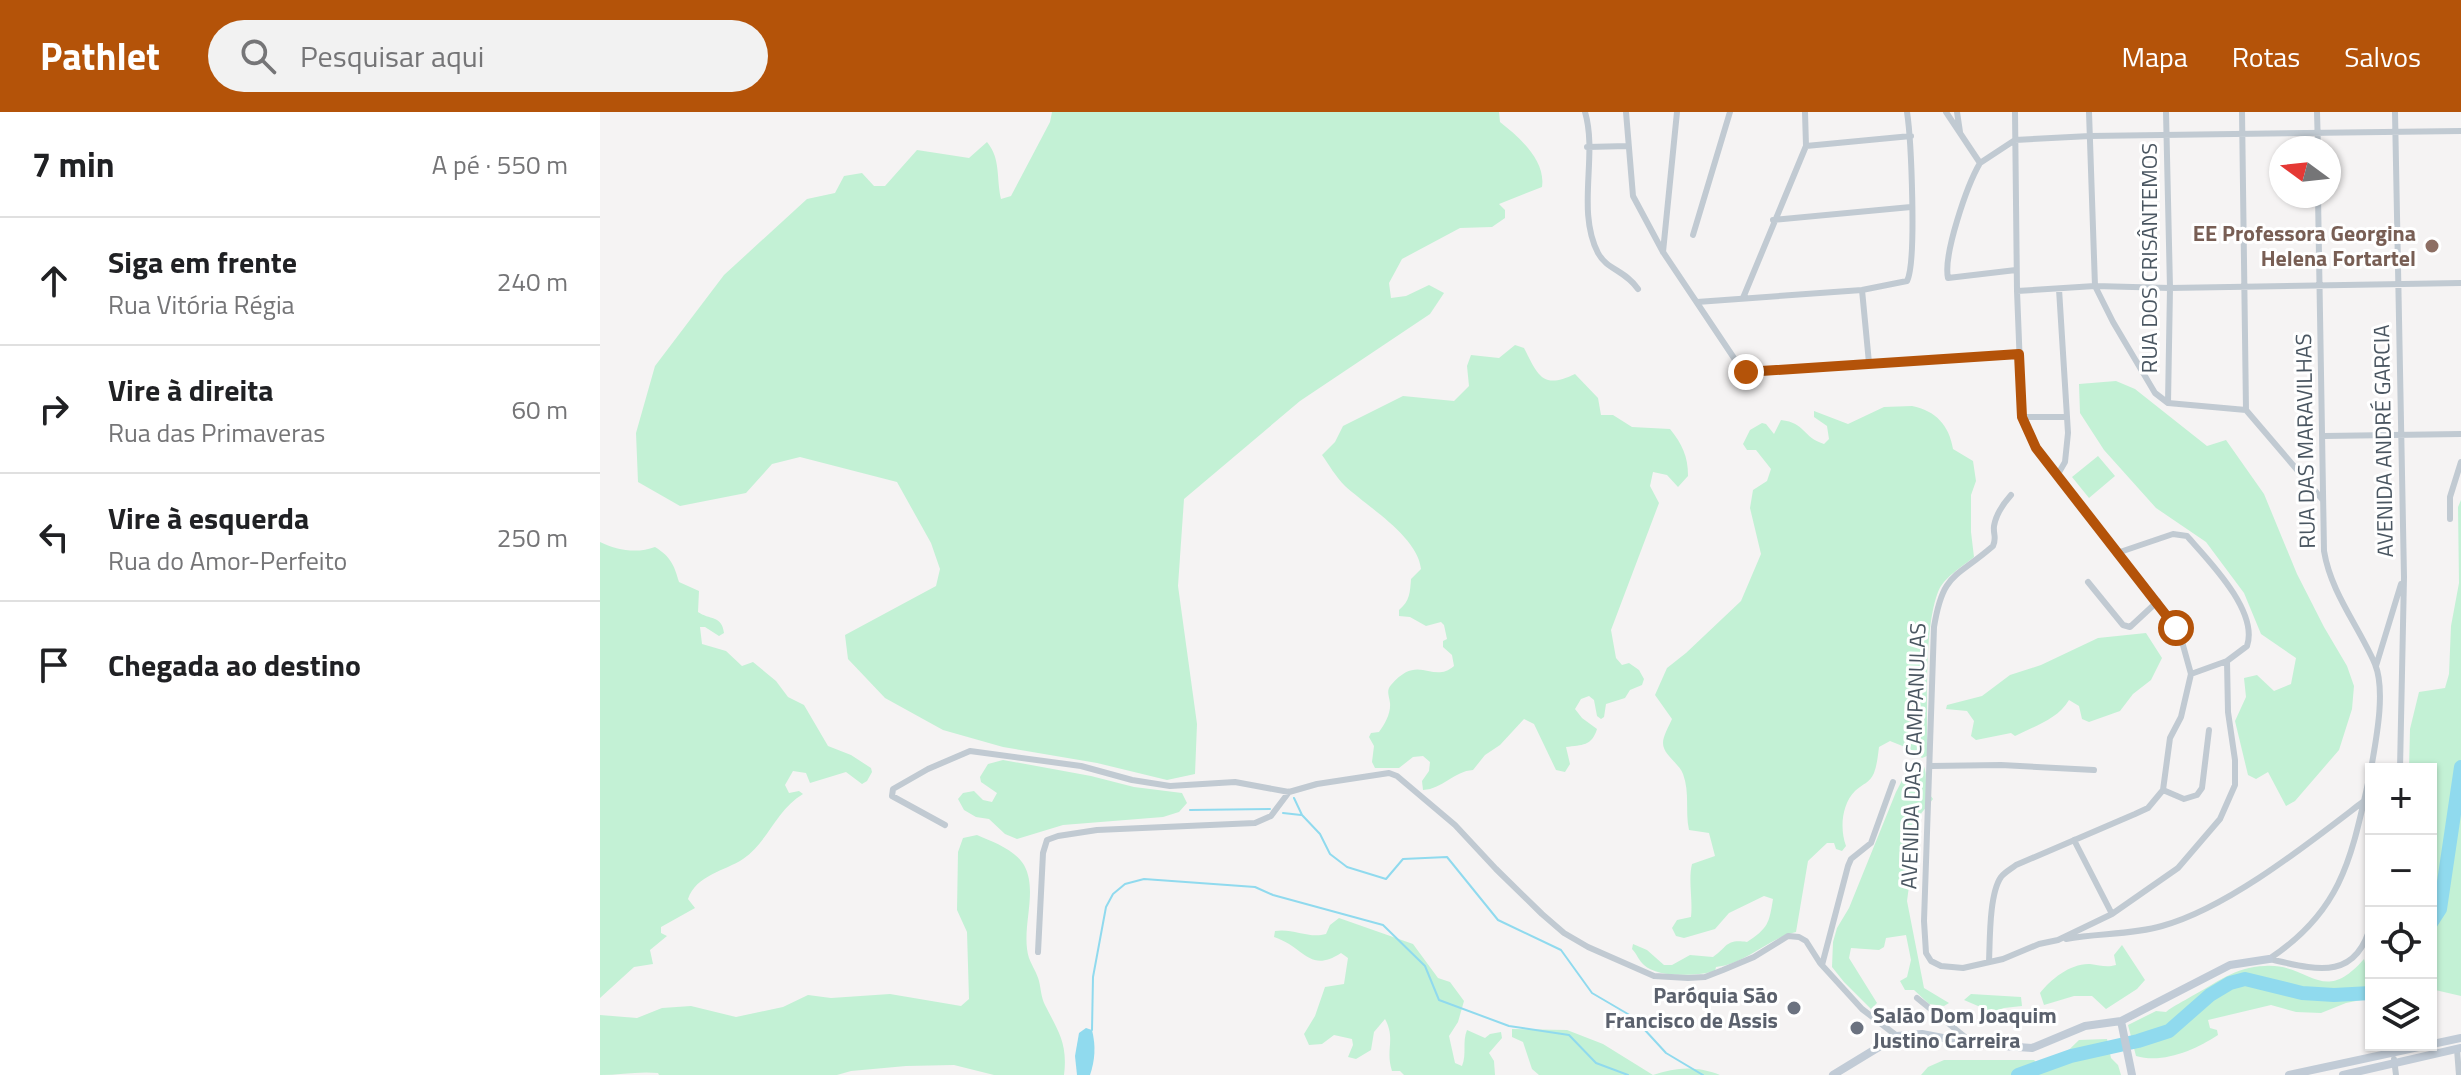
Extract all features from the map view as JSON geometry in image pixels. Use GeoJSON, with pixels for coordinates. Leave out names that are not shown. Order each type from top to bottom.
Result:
{"type":"FeatureCollection","features":[{"type":"Feature","properties":{"kind":"street"},"geometry":{"type":"LineString","coordinates":[[1585,112],[1593,241],[1604,262],[1624,272],[1638,289]]}},
{"type":"Feature","properties":{"kind":"street"},"geometry":{"type":"LineString","coordinates":[[1626,112],[1633,196],[1663,252],[1737,365],[1746,372],[2019,354]]}},
{"type":"Feature","properties":{"kind":"street"},"geometry":{"type":"LineString","coordinates":[[1663,252],[1677,112]]}},
{"type":"Feature","properties":{"kind":"street"},"geometry":{"type":"LineString","coordinates":[[1693,235],[1730,112]]}},
{"type":"Feature","properties":{"kind":"street"},"geometry":{"type":"LineString","coordinates":[[1743,298],[1806,146],[1805,112]]}},
{"type":"Feature","properties":{"kind":"street"},"geometry":{"type":"LineString","coordinates":[[1697,302],[1862,290],[1907,281],[1911,267],[1911,136],[1907,112]]}},
{"type":"Feature","properties":{"kind":"street"},"geometry":{"type":"LineString","coordinates":[[1946,112],[1980,163]]}},
{"type":"Feature","properties":{"kind":"street"},"geometry":{"type":"LineString","coordinates":[[1957,112],[1960,135]]}},
{"type":"Feature","properties":{"kind":"street"},"geometry":{"type":"LineString","coordinates":[[2015,112],[2016,270],[2022,417],[2036,448],[2120,552],[2176,628],[2191,674],[2181,717],[2170,738],[2163,790],[2148,808],[2016,865],[1999,881],[1994,900],[1989,962],[2039,944],[2139,931],[2196,914],[2283,861],[2364,801]]}},
{"type":"Feature","properties":{"kind":"street"},"geometry":{"type":"LineString","coordinates":[[2089,112],[2095,286],[2155,393],[2168,403],[2246,410]]}},
{"type":"Feature","properties":{"kind":"street","name":"RUA DOS CRISÂNTEMOS"},"geometry":{"type":"LineString","coordinates":[[2166,112],[2170,288],[2168,403]]}},
{"type":"Feature","properties":{"kind":"street"},"geometry":{"type":"LineString","coordinates":[[2242,112],[2246,410],[2322,499]]}},
{"type":"Feature","properties":{"kind":"street"},"geometry":{"type":"LineString","coordinates":[[2317,112],[2317,136]]}},
{"type":"Feature","properties":{"kind":"street","name":"AVENIDA ANDRÉ GARCIA"},"geometry":{"type":"LineString","coordinates":[[2395,112],[2404,577],[2400,763]]}},
{"type":"Feature","properties":{"kind":"street"},"geometry":{"type":"LineString","coordinates":[[2016,270],[1948,278],[1947,255],[1964,197],[1980,163],[2015,140],[2090,136],[2461,131]]}},
{"type":"Feature","properties":{"kind":"street"},"geometry":{"type":"LineString","coordinates":[[1806,146],[1911,136]]}},
{"type":"Feature","properties":{"kind":"street"},"geometry":{"type":"LineString","coordinates":[[1587,147],[1628,146]]}},
{"type":"Feature","properties":{"kind":"street"},"geometry":{"type":"LineString","coordinates":[[1773,220],[1911,207]]}},
{"type":"Feature","properties":{"kind":"street","name":"RUA DAS MARAVILHAS"},"geometry":{"type":"LineString","coordinates":[[2318,208],[2324,436],[2322,499],[2327,566],[2343,605],[2376,666],[2380,692],[2372,763]]}},
{"type":"Feature","properties":{"kind":"street"},"geometry":{"type":"LineString","coordinates":[[2017,291],[2095,286],[2170,288],[2461,283]]}},
{"type":"Feature","properties":{"kind":"street"},"geometry":{"type":"LineString","coordinates":[[2058,474],[2067,453],[2059,289]]}},
{"type":"Feature","properties":{"kind":"street"},"geometry":{"type":"LineString","coordinates":[[1862,290],[1869,363]]}},
{"type":"Feature","properties":{"kind":"street"},"geometry":{"type":"LineString","coordinates":[[2022,417],[2066,417]]}},
{"type":"Feature","properties":{"kind":"street"},"geometry":{"type":"LineString","coordinates":[[2324,436],[2461,434]]}},
{"type":"Feature","properties":{"kind":"street"},"geometry":{"type":"LineString","coordinates":[[2450,519],[2450,497],[2460,465]]}},
{"type":"Feature","properties":{"kind":"street","name":"AVENIDA DAS CAMPANULAS"},"geometry":{"type":"LineString","coordinates":[[1989,962],[1963,968],[1941,966],[1931,961],[1926,953],[1924,921],[1934,627],[1947,582],[1993,546],[1997,516],[2011,495]]}},
{"type":"Feature","properties":{"kind":"street"},"geometry":{"type":"LineString","coordinates":[[2120,552],[2179,533],[2187,536],[2229,585],[2248,628],[2247,646],[2227,661],[2191,674]]}},
{"type":"Feature","properties":{"kind":"street"},"geometry":{"type":"LineString","coordinates":[[2376,666],[2404,577]]}},
{"type":"Feature","properties":{"kind":"street"},"geometry":{"type":"LineString","coordinates":[[2088,582],[2123,625],[2130,627],[2158,601]]}},
{"type":"Feature","properties":{"kind":"street"},"geometry":{"type":"LineString","coordinates":[[2058,940],[2112,914],[2178,868],[2220,819],[2235,785],[2227,661]]}},
{"type":"Feature","properties":{"kind":"street"},"geometry":{"type":"LineString","coordinates":[[2163,790],[2184,799],[2197,795],[2202,788],[2209,730]]}},
{"type":"Feature","properties":{"kind":"street"},"geometry":{"type":"LineString","coordinates":[[945,825],[892,796],[893,789],[928,769],[970,751],[1081,766],[1132,780],[1170,786],[1235,782],[1289,792],[1383,771],[1397,776],[1455,825],[1564,933],[1588,947],[1654,976],[1705,977],[1754,957],[1788,936],[1806,941],[1822,965],[1862,1009],[1897,1036]]}},
{"type":"Feature","properties":{"kind":"street"},"geometry":{"type":"LineString","coordinates":[[1931,766],[2001,765],[2094,770]]}},
{"type":"Feature","properties":{"kind":"street"},"geometry":{"type":"LineString","coordinates":[[1822,965],[1849,862],[1871,843],[1893,782]]}},
{"type":"Feature","properties":{"kind":"street"},"geometry":{"type":"LineString","coordinates":[[1038,952],[1043,853],[1047,840],[1097,830],[1255,823],[1271,816],[1289,792]]}},
{"type":"Feature","properties":{"kind":"street","name":"RUA DAS MARAVILHAS"},"geometry":{"type":"LineString","coordinates":[[2269,959],[2299,939],[2332,896],[2346,865],[2365,796]]}},
{"type":"Feature","properties":{"kind":"street"},"geometry":{"type":"LineString","coordinates":[[2074,840],[2112,914]]}},
{"type":"Feature","properties":{"kind":"street"},"geometry":{"type":"LineString","coordinates":[[1833,1075],[1897,1036],[1922,1034],[1974,1044],[2032,1048],[2085,1026],[2121,1021],[2230,965],[2269,959],[2311,968],[2332,968],[2346,963],[2361,949],[2365,939]]}},
{"type":"Feature","properties":{"kind":"street"},"geometry":{"type":"LineString","coordinates":[[1917,998],[1974,1044]]}},
{"type":"Feature","properties":{"kind":"street"},"geometry":{"type":"LineString","coordinates":[[2121,1021],[2132,1075]]}},
{"type":"Feature","properties":{"kind":"street"},"geometry":{"type":"LineString","coordinates":[[2289,1075],[2461,1038]]}},
{"type":"Feature","properties":{"kind":"street"},"geometry":{"type":"LineString","coordinates":[[2343,1075],[2459,1048],[2459,1075]]}},
{"type":"Feature","properties":{"kind":"street"},"geometry":{"type":"LineString","coordinates":[[2393,1052],[2396,1075]]}},
{"type":"Feature","properties":{"kind":"green space"},"geometry":{"type":"Polygon","coordinates":[[[1052,112],[1499,112],[1500,122],[1523,142],[1540,168],[1542,177],[1542,187],[1499,204],[1505,210],[1505,218],[1492,227],[1460,228],[1402,259],[1389,283],[1391,298],[1406,296],[1429,285],[1444,293],[1430,314],[1300,401],[1184,499],[1178,586],[1197,724],[1195,774],[1167,780],[1097,763],[1003,747],[943,730],[885,698],[848,659],[845,635],[936,586],[940,569],[931,543],[897,482],[800,457],[772,464],[746,493],[680,506],[638,482],[636,433],[655,366],[724,275],[807,199],[835,193],[844,176],[862,173],[874,186],[885,186],[917,150],[969,158],[987,142],[996,162],[1001,199],[1011,196],[1050,122],[1052,112]]]}},
{"type":"Feature","properties":{"kind":"green space"},"geometry":{"type":"Polygon","coordinates":[[[1515,345],[1524,348],[1538,372],[1548,380],[1564,379],[1575,374],[1598,398],[1601,415],[1613,415],[1632,427],[1670,429],[1684,451],[1688,476],[1678,487],[1667,475],[1653,472],[1650,486],[1659,503],[1611,630],[1616,658],[1622,665],[1629,663],[1639,670],[1644,679],[1642,685],[1630,690],[1625,698],[1606,704],[1601,719],[1597,716],[1594,700],[1589,696],[1581,699],[1575,709],[1597,729],[1589,742],[1566,747],[1570,764],[1565,772],[1556,770],[1534,724],[1524,719],[1473,770],[1460,773],[1437,787],[1423,790],[1422,781],[1429,771],[1430,762],[1423,756],[1413,757],[1399,768],[1375,768],[1372,762],[1374,746],[1369,737],[1371,733],[1379,732],[1385,722],[1390,707],[1389,689],[1401,675],[1417,669],[1446,671],[1454,666],[1452,655],[1443,647],[1443,641],[1447,639],[1444,625],[1441,622],[1426,626],[1410,617],[1399,616],[1399,610],[1409,596],[1411,579],[1421,569],[1418,557],[1402,534],[1345,486],[1322,455],[1335,442],[1343,426],[1403,396],[1454,401],[1469,386],[1467,366],[1471,355],[1499,358],[1515,345]]]}},
{"type":"Feature","properties":{"kind":"green space"},"geometry":{"type":"Polygon","coordinates":[[[2116,381],[2135,389],[2207,446],[2226,440],[2264,494],[2297,574],[2347,666],[2354,686],[2352,709],[2339,750],[2295,801],[2286,806],[2268,772],[2256,779],[2248,775],[2235,721],[2246,697],[2244,678],[2257,675],[2274,691],[2291,684],[2296,658],[2261,634],[2244,593],[2206,542],[2156,508],[2104,450],[2080,413],[2079,384],[2116,381]]]}},
{"type":"Feature","properties":{"kind":"green space"},"geometry":{"type":"Polygon","coordinates":[[[1912,406],[1928,411],[1940,420],[1953,449],[1973,461],[1976,481],[1971,495],[1974,557],[1944,582],[1933,608],[1928,649],[1927,756],[1922,758],[1890,741],[1879,747],[1872,776],[1850,797],[1844,810],[1846,846],[1842,851],[1836,849],[1834,843],[1827,843],[1808,861],[1796,932],[1737,961],[1716,967],[1715,971],[1678,975],[1650,969],[1632,949],[1633,944],[1647,950],[1664,965],[1672,965],[1690,955],[1713,957],[1731,943],[1747,942],[1759,933],[1769,920],[1772,907],[1773,899],[1764,896],[1729,913],[1715,929],[1684,938],[1676,936],[1672,928],[1677,920],[1691,917],[1692,864],[1715,856],[1709,833],[1689,830],[1683,774],[1663,743],[1672,719],[1655,695],[1667,668],[1741,601],[1761,554],[1750,508],[1753,490],[1767,481],[1771,469],[1756,450],[1747,450],[1743,444],[1750,430],[1762,423],[1774,434],[1781,420],[1795,424],[1824,444],[1829,439],[1827,426],[1814,417],[1814,411],[1848,424],[1884,407],[1912,406]]]}},
{"type":"Feature","properties":{"kind":"green space"},"geometry":{"type":"Polygon","coordinates":[[[2098,456],[2115,476],[2089,498],[2072,477],[2098,456]]]}},
{"type":"Feature","properties":{"kind":"green space"},"geometry":{"type":"Polygon","coordinates":[[[2461,500],[2461,996],[2437,990],[2437,763],[2409,763],[2410,729],[2419,692],[2445,688],[2449,674],[2451,626],[2459,583],[2458,507],[2461,500]]]}},
{"type":"Feature","properties":{"kind":"green space"},"geometry":{"type":"Polygon","coordinates":[[[600,542],[627,550],[655,547],[665,554],[679,582],[699,591],[698,612],[718,621],[723,627],[724,633],[719,636],[700,627],[702,644],[726,651],[742,666],[753,662],[776,681],[788,697],[804,705],[828,746],[851,755],[871,768],[872,772],[862,784],[846,772],[810,783],[806,773],[793,771],[785,785],[789,793],[799,791],[803,794],[786,809],[752,852],[697,884],[688,899],[695,908],[661,927],[661,933],[667,936],[650,950],[653,964],[634,967],[600,998],[600,542]]]}},
{"type":"Feature","properties":{"kind":"green space"},"geometry":{"type":"Polygon","coordinates":[[[2146,633],[2162,658],[2151,680],[2133,694],[2120,711],[2089,722],[2082,719],[2079,706],[2069,700],[2052,718],[2015,736],[2011,733],[1976,740],[1971,736],[1974,721],[1967,711],[1946,709],[1947,705],[1982,696],[2010,675],[2041,665],[2098,638],[2146,633]]]}},
{"type":"Feature","properties":{"kind":"green space"},"geometry":{"type":"Polygon","coordinates":[[[1003,760],[1134,787],[1182,793],[1187,803],[1179,812],[1163,817],[1063,825],[1017,839],[1005,834],[989,819],[976,817],[964,810],[958,799],[963,793],[974,791],[983,800],[992,802],[997,793],[981,782],[980,777],[988,764],[1003,760]]]}},
{"type":"Feature","properties":{"kind":"green space"},"geometry":{"type":"Polygon","coordinates":[[[1922,763],[1927,788],[1933,799],[1909,828],[1913,836],[1913,857],[1907,901],[1924,988],[1949,1003],[1944,1006],[1929,1004],[1914,990],[1905,990],[1900,981],[1907,977],[1911,960],[1906,935],[1886,938],[1884,947],[1879,950],[1851,948],[1849,958],[1877,1003],[1871,1009],[1832,967],[1833,942],[1896,792],[1909,767],[1922,763]]]}},
{"type":"Feature","properties":{"kind":"green space"},"geometry":{"type":"Polygon","coordinates":[[[977,835],[1015,855],[1028,876],[1027,947],[1044,1002],[1063,1046],[1064,1075],[994,1075],[954,1065],[906,1066],[837,1075],[659,1075],[643,1072],[600,1075],[600,1015],[637,1018],[662,1008],[691,1006],[736,1017],[783,1007],[808,995],[831,998],[890,994],[961,1006],[969,999],[967,932],[957,910],[958,852],[963,838],[977,835]]]}},
{"type":"Feature","properties":{"kind":"green space"},"geometry":{"type":"Polygon","coordinates":[[[1339,918],[1413,944],[1438,978],[1450,982],[1464,1001],[1458,1022],[1449,1036],[1455,1063],[1462,1066],[1467,1030],[1485,1038],[1501,1032],[1502,1038],[1489,1053],[1494,1061],[1495,1075],[1404,1075],[1400,1071],[1392,1071],[1390,1033],[1385,1019],[1374,1032],[1371,1050],[1356,1059],[1348,1057],[1352,1039],[1334,1035],[1322,1044],[1309,1045],[1304,1034],[1315,1016],[1325,987],[1344,984],[1348,958],[1341,953],[1330,959],[1314,960],[1274,937],[1275,931],[1326,934],[1330,925],[1339,918]]]}},
{"type":"Feature","properties":{"kind":"green space"},"geometry":{"type":"Polygon","coordinates":[[[2122,945],[2145,980],[2137,989],[2106,1009],[2092,996],[2074,996],[2044,1005],[2040,993],[2056,977],[2083,964],[2116,965],[2114,955],[2122,945]]]}},
{"type":"Feature","properties":{"kind":"green space"},"geometry":{"type":"Polygon","coordinates":[[[2364,959],[2365,999],[2321,1013],[2296,1012],[2271,1005],[2208,1020],[2210,1028],[2217,1030],[2218,1035],[2199,1046],[2168,1057],[2136,1056],[2128,1025],[2156,1011],[2166,1012],[2235,973],[2254,967],[2281,967],[2326,982],[2350,973],[2364,959]]]}},
{"type":"Feature","properties":{"kind":"green space"},"geometry":{"type":"Polygon","coordinates":[[[1971,994],[2021,997],[2022,1006],[1992,1012],[1964,1000],[1971,994]]]}},
{"type":"Feature","properties":{"kind":"green space"},"geometry":{"type":"Polygon","coordinates":[[[1512,1029],[1567,1030],[1603,1044],[1653,1075],[1539,1075],[1532,1069],[1523,1042],[1512,1037],[1512,1029]]]}},
{"type":"Feature","properties":{"kind":"green space"},"geometry":{"type":"Polygon","coordinates":[[[2107,1039],[2111,1058],[2118,1065],[2121,1075],[1921,1075],[1928,1067],[1944,1060],[2034,1060],[2046,1072],[2079,1040],[2107,1039]]]}},
{"type":"Feature","properties":{"kind":"green space"},"geometry":{"type":"Polygon","coordinates":[[[1686,1069],[1720,1075],[1653,1075],[1686,1069]]]}},
{"type":"Feature","properties":{"kind":"water"},"geometry":{"type":"Polygon","coordinates":[[[1086,1028],[1092,1030],[1093,1064],[1090,1075],[1077,1075],[1075,1056],[1079,1033],[1086,1028]]]}},
{"type":"Feature","properties":{"kind":"waterway"},"geometry":{"type":"LineString","coordinates":[[2437,914],[2461,767]]}},
{"type":"Feature","properties":{"kind":"waterway"},"geometry":{"type":"LineString","coordinates":[[1294,798],[1302,815],[1320,834],[1330,854],[1347,867],[1386,879],[1403,859],[1447,857],[1498,920],[1561,950],[1592,993],[1633,1017],[1666,1053],[1703,1075]]}},
{"type":"Feature","properties":{"kind":"waterway"},"geometry":{"type":"LineString","coordinates":[[1190,810],[1270,809]]}},
{"type":"Feature","properties":{"kind":"waterway"},"geometry":{"type":"LineString","coordinates":[[1283,813],[1301,815]]}},
{"type":"Feature","properties":{"kind":"waterway"},"geometry":{"type":"LineString","coordinates":[[1092,1030],[1093,977],[1106,907],[1113,894],[1125,884],[1144,879],[1255,887],[1273,895],[1383,925],[1425,966],[1439,1000],[1509,1026],[1569,1035],[1596,1063],[1628,1075]]}},
{"type":"Feature","properties":{"kind":"waterway"},"geometry":{"type":"LineString","coordinates":[[2018,1075],[2071,1056],[2169,1031],[2210,995],[2230,983],[2245,979],[2302,993],[2365,993]]}},
{"type":"Feature","properties":{"kind":"place","name":"EE Professora Georgina Helena Fortartel"},"geometry":{"type":"Point","coordinates":[2432,246]}},
{"type":"Feature","properties":{"kind":"place","name":"Paróquia São Francisco de Assis"},"geometry":{"type":"Point","coordinates":[1794,1008]}},
{"type":"Feature","properties":{"kind":"place","name":"Salão Dom Joaquim Justino Carreira"},"geometry":{"type":"Point","coordinates":[1857,1028]}},
{"type":"Feature","properties":{"kind":"route"},"geometry":{"type":"LineString","coordinates":[[1746,372],[2019,354],[2022,417],[2036,448],[2120,552],[2176,628]]}}]}
